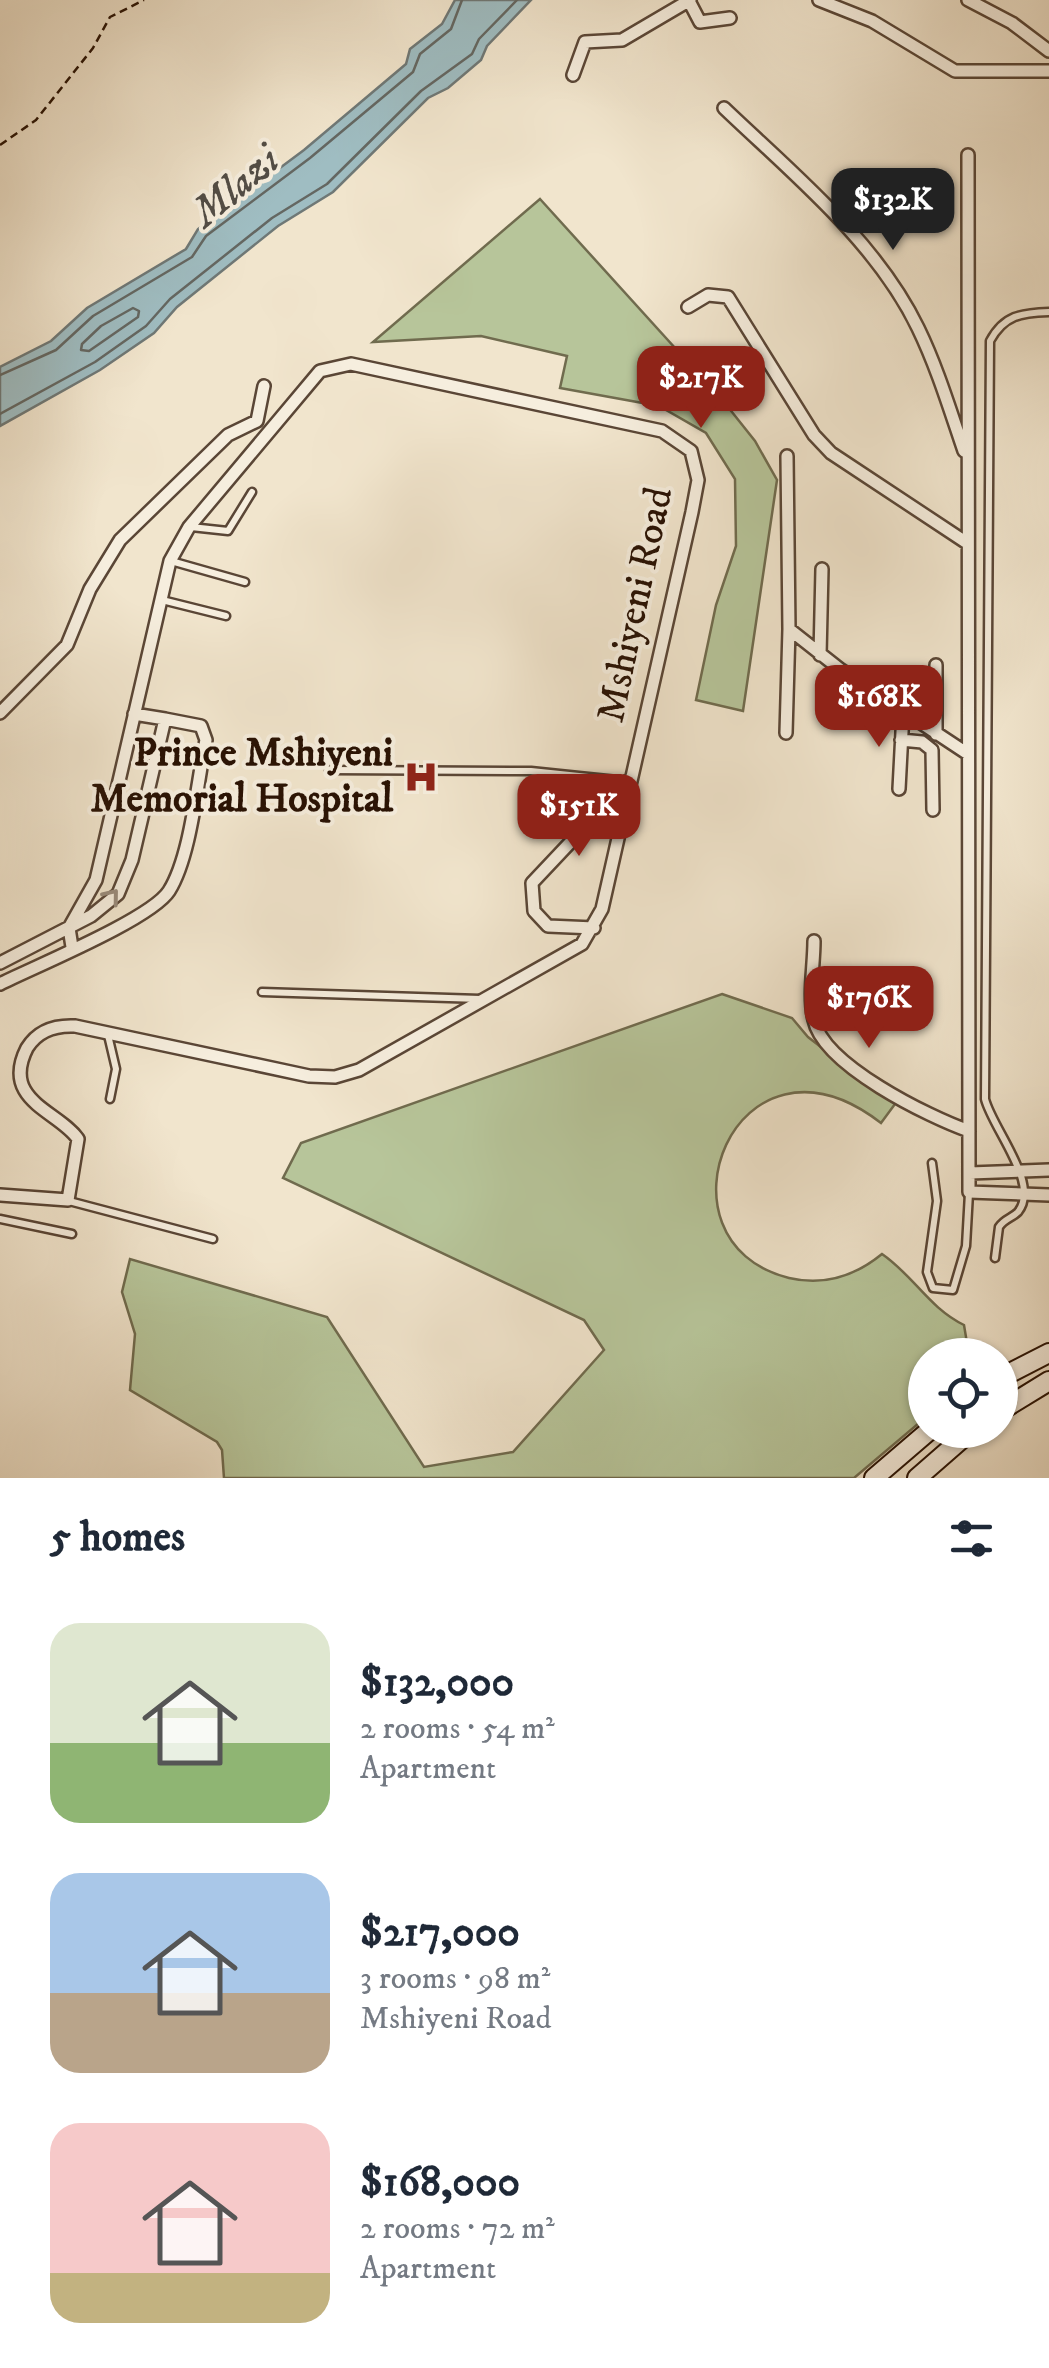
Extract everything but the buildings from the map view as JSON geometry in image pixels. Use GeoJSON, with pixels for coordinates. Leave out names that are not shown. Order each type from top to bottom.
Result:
{"type":"FeatureCollection","features":[{"type":"Feature","properties":{"kind":"street"},"geometry":{"type":"LineString","coordinates":[[572,76],[585,42],[622,40],[690,0],[700,22],[730,18]]}},
{"type":"Feature","properties":{"kind":"street"},"geometry":{"type":"LineString","coordinates":[[819,0],[872,21],[955,71],[1049,71]]}},
{"type":"Feature","properties":{"kind":"street"},"geometry":{"type":"LineString","coordinates":[[968,0],[1012,23],[1049,50]]}},
{"type":"Feature","properties":{"kind":"street"},"geometry":{"type":"LineString","coordinates":[[724,108],[820,200],[897,293],[917,326],[967,460]]}},
{"type":"Feature","properties":{"kind":"street"},"geometry":{"type":"LineString","coordinates":[[968,155],[970,1192],[1049,1193],[1049,1171],[970,1173]]}},
{"type":"Feature","properties":{"kind":"street"},"geometry":{"type":"LineString","coordinates":[[688,308],[708,295],[728,298],[814,435],[830,453],[967,543]]}},
{"type":"Feature","properties":{"kind":"street","name":"Mshiyeni Road"},"geometry":{"type":"LineString","coordinates":[[70,928],[96,880],[170,561],[189,526],[312,379],[339,364],[675,436],[692,451],[698,480],[602,909],[594,928]]}},
{"type":"Feature","properties":{"kind":"street"},"geometry":{"type":"LineString","coordinates":[[3,706],[67,645],[90,588],[120,540],[228,435],[257,421],[264,386]]}},
{"type":"Feature","properties":{"kind":"street"},"geometry":{"type":"LineString","coordinates":[[786,733],[787,456]]}},
{"type":"Feature","properties":{"kind":"street"},"geometry":{"type":"LineString","coordinates":[[820,655],[822,569]]}},
{"type":"Feature","properties":{"kind":"street"},"geometry":{"type":"LineString","coordinates":[[788,629],[820,655],[968,754]]}},
{"type":"Feature","properties":{"kind":"street"},"geometry":{"type":"LineString","coordinates":[[936,666],[936,734]]}},
{"type":"Feature","properties":{"kind":"street"},"geometry":{"type":"LineString","coordinates":[[899,789],[904,712]]}},
{"type":"Feature","properties":{"kind":"street"},"geometry":{"type":"LineString","coordinates":[[0,984],[149,910],[166,896],[175,878],[206,740],[197,724],[134,714]]}},
{"type":"Feature","properties":{"kind":"street"},"geometry":{"type":"LineString","coordinates":[[0,963],[70,928],[111,902],[123,883],[165,719]]}},
{"type":"Feature","properties":{"kind":"street"},"geometry":{"type":"LineString","coordinates":[[901,740],[922,742],[932,750],[933,810]]}},
{"type":"Feature","properties":{"kind":"street"},"geometry":{"type":"LineString","coordinates":[[594,928],[548,926],[534,911],[532,883],[630,779]]}},
{"type":"Feature","properties":{"kind":"street"},"geometry":{"type":"LineString","coordinates":[[70,928],[72,947]]}},
{"type":"Feature","properties":{"kind":"street"},"geometry":{"type":"LineString","coordinates":[[0,1194],[68,1200],[78,1139],[28,1100],[21,1087],[21,1058],[35,1037],[54,1027],[75,1026],[309,1076],[335,1077],[359,1070],[561,960],[582,944],[594,928]]}},
{"type":"Feature","properties":{"kind":"street"},"geometry":{"type":"LineString","coordinates":[[814,942],[814,1022],[836,1053],[906,1102],[970,1131]]}},
{"type":"Feature","properties":{"kind":"street"},"geometry":{"type":"LineString","coordinates":[[1018,1369],[1049,1353]]}},
{"type":"Feature","properties":{"kind":"street"},"geometry":{"type":"LineString","coordinates":[[1018,1399],[1049,1381]]}},
{"type":"Feature","properties":{"kind":"street"},"geometry":{"type":"LineString","coordinates":[[874,1478],[909,1448]]}},
{"type":"Feature","properties":{"kind":"street"},"geometry":{"type":"LineString","coordinates":[[917,1478],[951,1448]]}},
{"type":"Feature","properties":{"kind":"lane"},"geometry":{"type":"LineString","coordinates":[[995,1258],[999,1227],[1017,1212],[1023,1193],[1021,1171],[997,1131],[985,1098],[990,341],[1008,318],[1020,313],[1049,312]]}},
{"type":"Feature","properties":{"kind":"lane"},"geometry":{"type":"LineString","coordinates":[[189,526],[228,531],[252,492]]}},
{"type":"Feature","properties":{"kind":"lane"},"geometry":{"type":"LineString","coordinates":[[170,561],[245,582]]}},
{"type":"Feature","properties":{"kind":"lane"},"geometry":{"type":"LineString","coordinates":[[160,600],[226,616]]}},
{"type":"Feature","properties":{"kind":"lane"},"geometry":{"type":"LineString","coordinates":[[329,770],[531,771],[630,779]]}},
{"type":"Feature","properties":{"kind":"lane"},"geometry":{"type":"LineString","coordinates":[[262,992],[487,999]]}},
{"type":"Feature","properties":{"kind":"lane"},"geometry":{"type":"LineString","coordinates":[[108,1033],[116,1069],[110,1100]]}},
{"type":"Feature","properties":{"kind":"lane"},"geometry":{"type":"LineString","coordinates":[[932,1163],[936,1232],[927,1272],[934,1288],[944,1293],[953,1290],[966,1246],[970,1192]]}},
{"type":"Feature","properties":{"kind":"lane"},"geometry":{"type":"LineString","coordinates":[[68,1200],[213,1238]]}},
{"type":"Feature","properties":{"kind":"lane"},"geometry":{"type":"LineString","coordinates":[[0,1220],[72,1234]]}},
{"type":"Feature","properties":{"kind":"path"},"geometry":{"type":"LineString","coordinates":[[0,145],[36,120],[93,48],[110,16],[144,0]]}},
{"type":"Feature","properties":{"kind":"green space"},"geometry":{"type":"Polygon","coordinates":[[[540,199],[724,402],[755,441],[777,480],[743,711],[696,700],[716,605],[736,546],[735,479],[706,433],[659,406],[560,388],[567,356],[481,336],[373,342],[540,199]]]}},
{"type":"Feature","properties":{"kind":"green space"},"geometry":{"type":"Polygon","coordinates":[[[722,994],[792,1018],[808,1037],[895,1104],[881,1123],[829,1096],[785,1094],[750,1113],[726,1145],[716,1183],[722,1223],[746,1256],[789,1278],[826,1280],[861,1268],[882,1254],[941,1310],[964,1325],[966,1338],[908,1338],[908,1432],[854,1478],[224,1478],[222,1450],[217,1442],[130,1390],[135,1334],[122,1292],[130,1259],[327,1317],[424,1467],[513,1452],[604,1350],[584,1320],[283,1178],[301,1143],[722,994]]]}},
{"type":"Feature","properties":{"kind":"water"},"geometry":{"type":"Polygon","coordinates":[[[455,0],[531,0],[487,46],[481,60],[448,88],[428,98],[333,192],[278,226],[177,307],[154,333],[100,370],[0,426],[0,367],[51,341],[87,308],[186,249],[198,229],[304,150],[406,64],[410,49],[442,24],[455,0]]]}},
{"type":"Feature","properties":{"kind":"place","name":"Prince Mshiyeni Memorial Hospital"},"geometry":{"type":"Point","coordinates":[421,777]}},
{"type":"Feature","properties":{"kind":"water label","name":"Mlazi"},"geometry":{"type":"Point","coordinates":[236,187]}}]}
